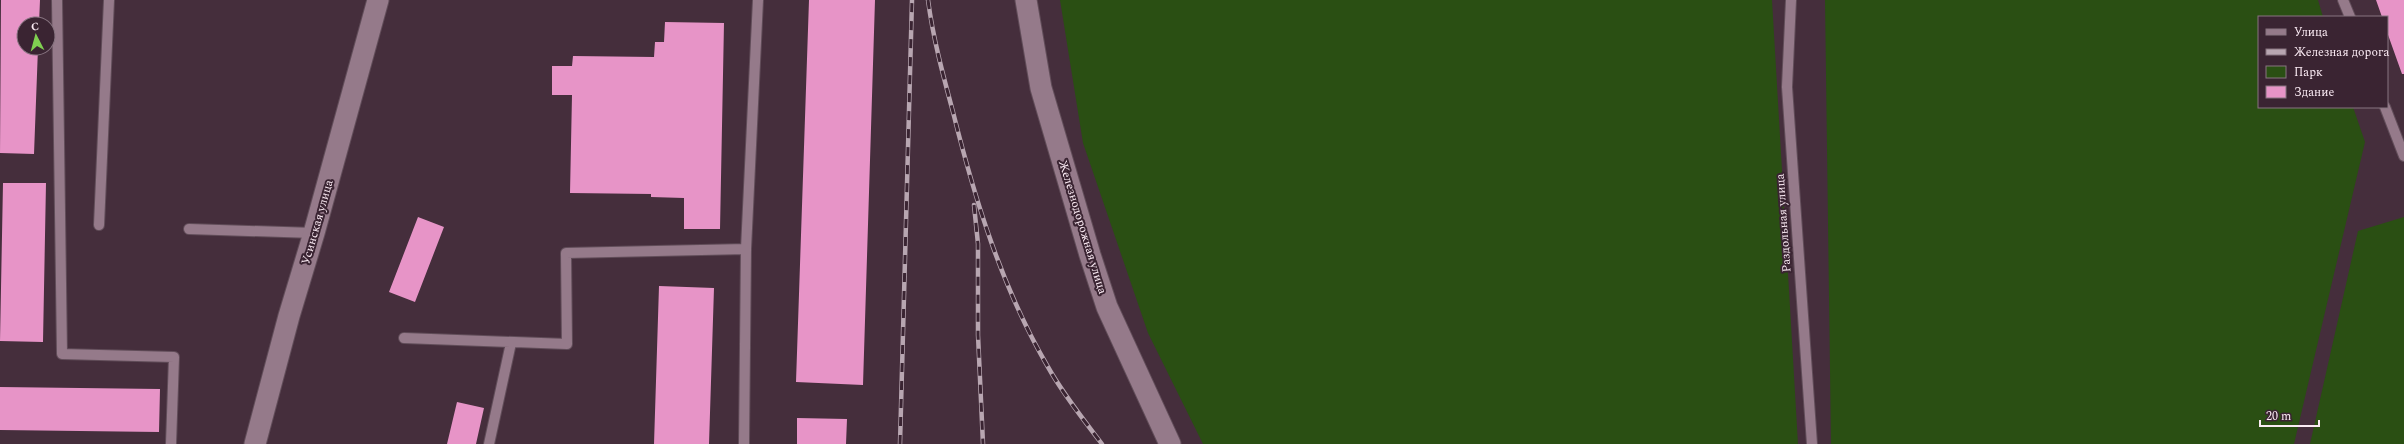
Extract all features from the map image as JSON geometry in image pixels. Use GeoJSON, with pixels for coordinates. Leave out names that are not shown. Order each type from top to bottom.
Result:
{"type":"FeatureCollection","features":[{"type":"Feature","properties":{"kind":"street","name":"Усинская улица"},"geometry":{"type":"LineString","coordinates":[[255,444],[289,316],[314,233],[378,0]]}},
{"type":"Feature","properties":{"kind":"street","name":"Железнодорожная улица"},"geometry":{"type":"LineString","coordinates":[[1026,0],[1041,88],[1090,255],[1107,307],[1170,444]]}},
{"type":"Feature","properties":{"kind":"lane"},"geometry":{"type":"LineString","coordinates":[[58,0],[62,354],[174,357],[171,444]]}},
{"type":"Feature","properties":{"kind":"lane"},"geometry":{"type":"LineString","coordinates":[[99,225],[109,0]]}},
{"type":"Feature","properties":{"kind":"lane"},"geometry":{"type":"LineString","coordinates":[[744,444],[746,249],[758,0]]}},
{"type":"Feature","properties":{"kind":"lane","name":"Раздольная улица"},"geometry":{"type":"LineString","coordinates":[[1791,0],[1787,87],[1812,444]]}},
{"type":"Feature","properties":{"kind":"lane"},"geometry":{"type":"LineString","coordinates":[[2343,0],[2350,16]]}},
{"type":"Feature","properties":{"kind":"lane"},"geometry":{"type":"LineString","coordinates":[[2385,108],[2404,156]]}},
{"type":"Feature","properties":{"kind":"lane"},"geometry":{"type":"LineString","coordinates":[[189,229],[314,233]]}},
{"type":"Feature","properties":{"kind":"lane"},"geometry":{"type":"LineString","coordinates":[[404,338],[566,344],[566,253],[746,249]]}},
{"type":"Feature","properties":{"kind":"lane"},"geometry":{"type":"LineString","coordinates":[[489,444],[511,343]]}},
{"type":"Feature","properties":{"kind":"green space"},"geometry":{"type":"Polygon","coordinates":[[[1060,0],[1772,0],[1798,444],[1203,444],[1148,333],[1083,143],[1060,0]]]}},
{"type":"Feature","properties":{"kind":"green space"},"geometry":{"type":"Polygon","coordinates":[[[1825,0],[2318,0],[2323,16],[2258,16],[2258,108],[2353,108],[2365,142],[2294,444],[1831,444],[1825,0]]]}},
{"type":"Feature","properties":{"kind":"green space"},"geometry":{"type":"Polygon","coordinates":[[[2404,217],[2404,444],[2310,444],[2358,231],[2404,217]]]}},
{"type":"Feature","properties":{"kind":"building"},"geometry":{"type":"Polygon","coordinates":[[[1,0],[40,0],[39,16],[16,16],[16,56],[38,56],[34,154],[0,153],[1,0]]]}},
{"type":"Feature","properties":{"kind":"building"},"geometry":{"type":"Polygon","coordinates":[[[809,0],[875,0],[863,385],[796,382],[809,0]]]}},
{"type":"Feature","properties":{"kind":"building"},"geometry":{"type":"Polygon","coordinates":[[[2376,0],[2404,0],[2404,74],[2402,74],[2388,35],[2388,16],[2382,16],[2376,0]]]}},
{"type":"Feature","properties":{"kind":"building"},"geometry":{"type":"Polygon","coordinates":[[[665,22],[724,23],[720,229],[684,229],[684,198],[651,197],[651,194],[570,193],[572,95],[552,95],[552,66],[572,66],[573,56],[654,57],[655,42],[664,42],[665,22]]]}},
{"type":"Feature","properties":{"kind":"building"},"geometry":{"type":"Polygon","coordinates":[[[3,183],[46,183],[43,342],[0,341],[3,183]]]}},
{"type":"Feature","properties":{"kind":"building"},"geometry":{"type":"Polygon","coordinates":[[[418,217],[444,227],[415,302],[389,292],[418,217]]]}},
{"type":"Feature","properties":{"kind":"building"},"geometry":{"type":"Polygon","coordinates":[[[659,286],[714,288],[709,444],[654,444],[659,286]]]}},
{"type":"Feature","properties":{"kind":"building"},"geometry":{"type":"Polygon","coordinates":[[[0,387],[160,389],[159,432],[0,430],[0,387]]]}},
{"type":"Feature","properties":{"kind":"building"},"geometry":{"type":"Polygon","coordinates":[[[457,402],[484,408],[476,444],[447,444],[457,402]]]}},
{"type":"Feature","properties":{"kind":"building"},"geometry":{"type":"Polygon","coordinates":[[[797,418],[847,419],[846,444],[797,444],[797,418]]]}},
{"type":"Feature","properties":{"kind":"railway"},"geometry":{"type":"LineString","coordinates":[[900,444],[912,0]]}},
{"type":"Feature","properties":{"kind":"railway"},"geometry":{"type":"LineString","coordinates":[[928,0],[939,56],[971,178],[1004,275],[1017,306],[1048,367],[1067,397],[1102,444]]}},
{"type":"Feature","properties":{"kind":"railway"},"geometry":{"type":"LineString","coordinates":[[974,205],[978,244],[978,335],[983,444]]}}]}
